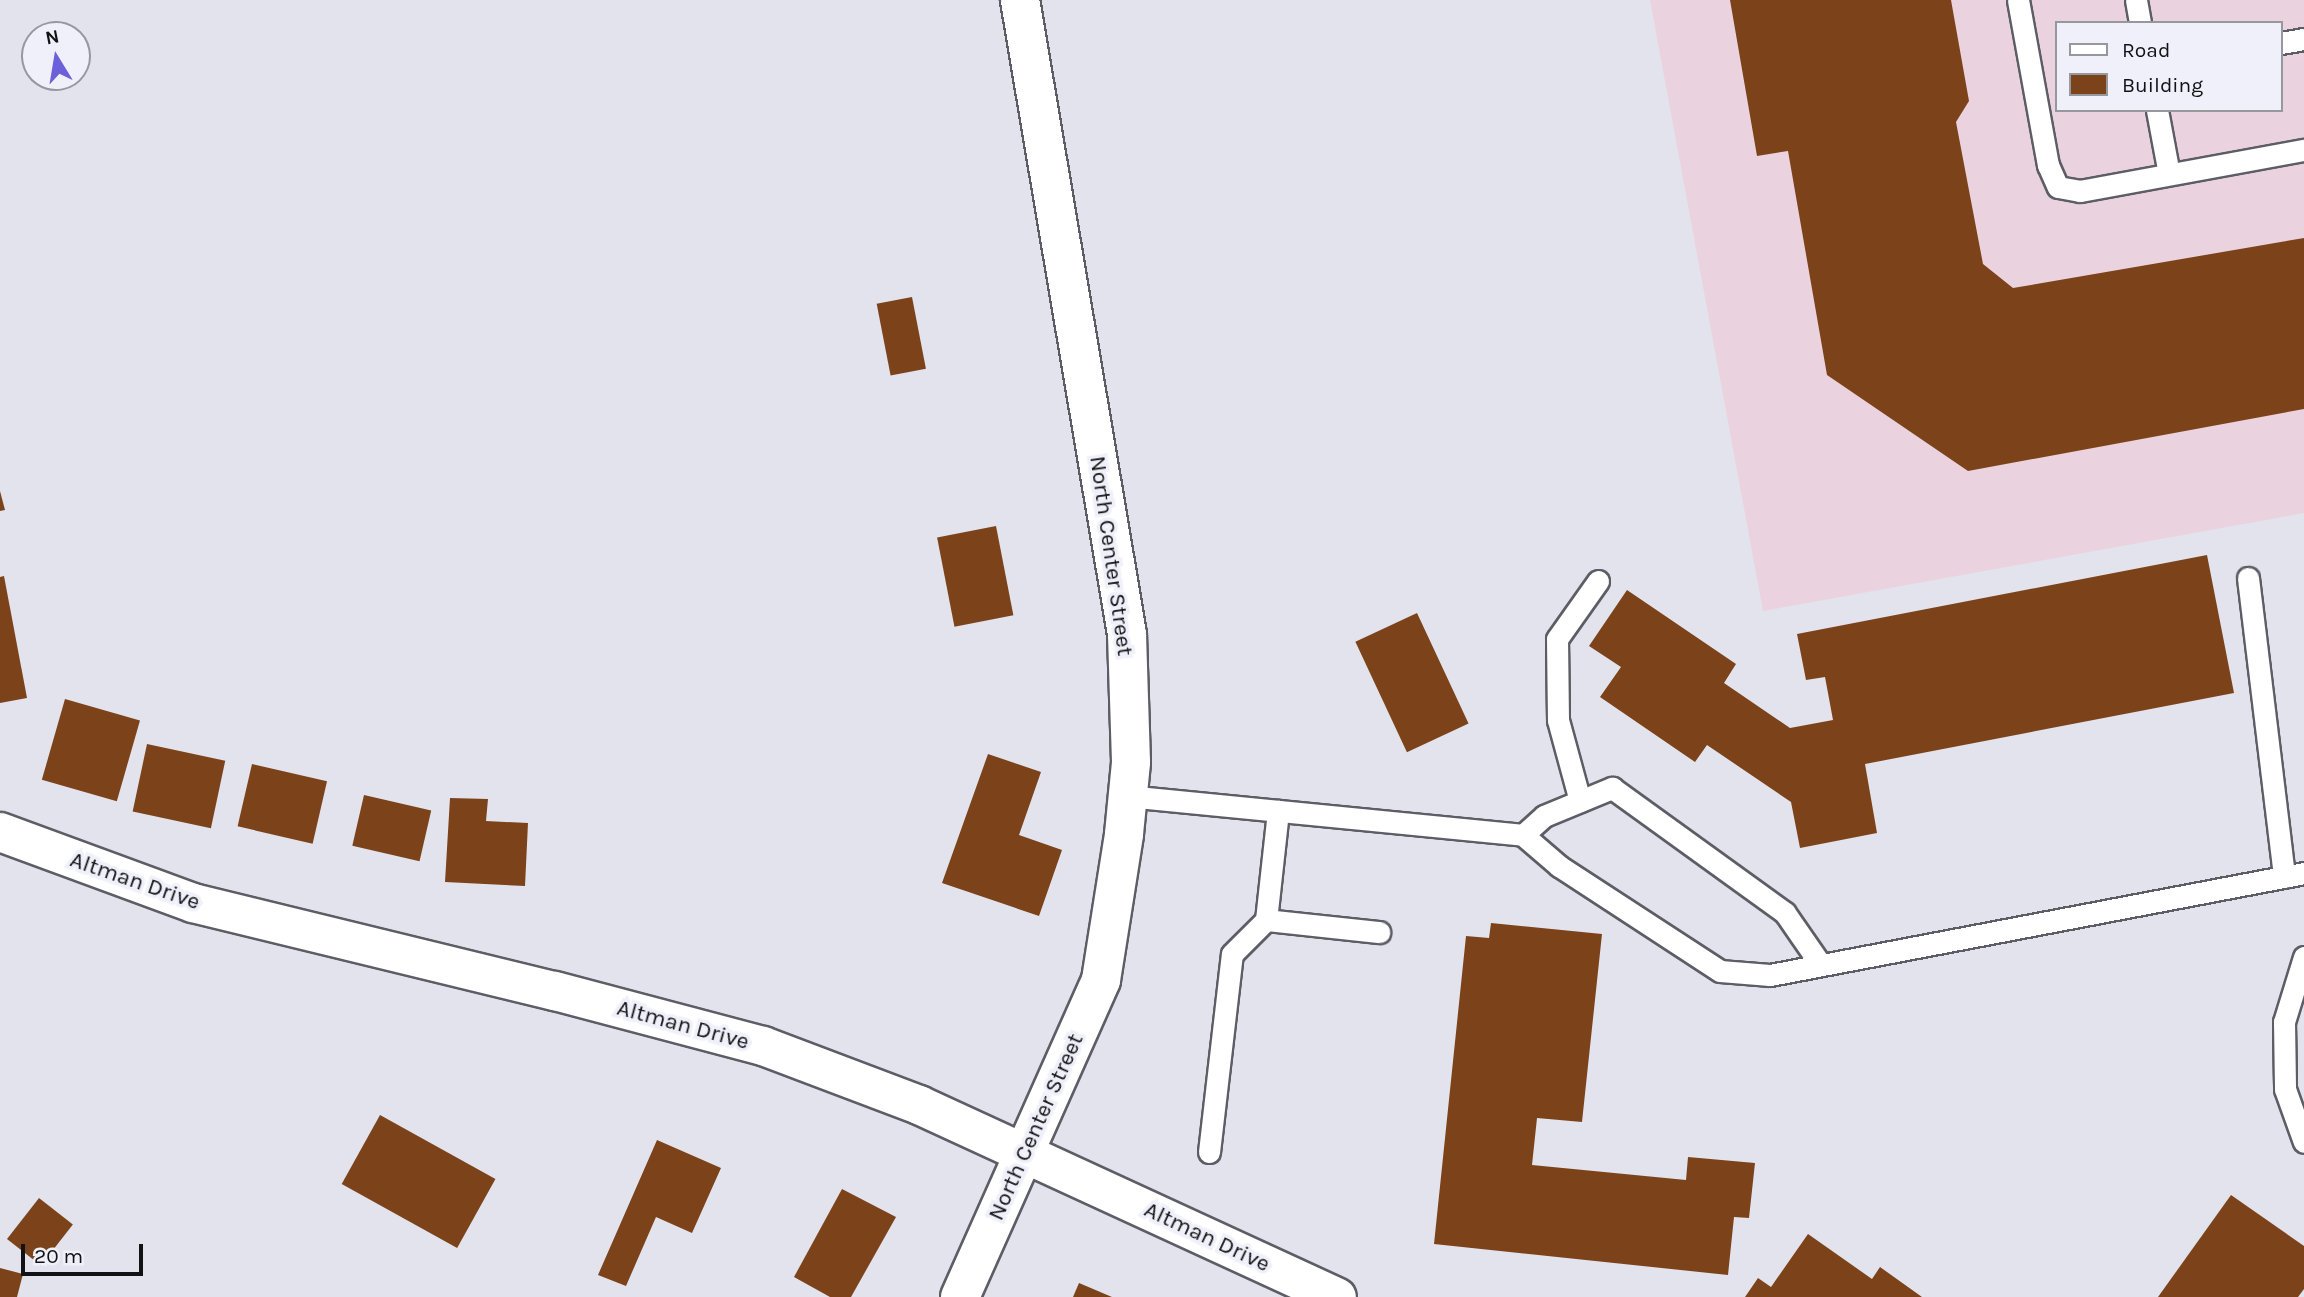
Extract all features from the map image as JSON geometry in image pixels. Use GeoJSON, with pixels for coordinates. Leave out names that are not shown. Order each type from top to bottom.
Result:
{"type":"FeatureCollection","features":[{"type":"Feature","properties":{"kind":"street","name":"North Center Street"},"geometry":{"type":"LineString","coordinates":[[960,1297],[1101,980],[1131,762],[1127,634],[1020,0]]}},
{"type":"Feature","properties":{"kind":"street","name":"Altman Drive"},"geometry":{"type":"LineString","coordinates":[[0,832],[193,903],[555,991],[763,1046],[919,1105],[1338,1297]]}},
{"type":"Feature","properties":{"kind":"lane"},"geometry":{"type":"LineString","coordinates":[[2018,0],[2048,164],[2058,187],[2080,191],[2304,150]]}},
{"type":"Feature","properties":{"kind":"lane"},"geometry":{"type":"LineString","coordinates":[[2136,0],[2140,21]]}},
{"type":"Feature","properties":{"kind":"lane"},"geometry":{"type":"LineString","coordinates":[[2283,43],[2304,39]]}},
{"type":"Feature","properties":{"kind":"lane"},"geometry":{"type":"LineString","coordinates":[[2157,112],[2169,174]]}},
{"type":"Feature","properties":{"kind":"lane"},"geometry":{"type":"LineString","coordinates":[[1127,796],[1523,835],[1559,866],[1720,971],[1770,975],[2294,875],[2248,578]]}},
{"type":"Feature","properties":{"kind":"lane"},"geometry":{"type":"LineString","coordinates":[[1580,801],[1558,720],[1557,639],[1598,581]]}},
{"type":"Feature","properties":{"kind":"lane"},"geometry":{"type":"LineString","coordinates":[[1523,835],[1544,817],[1612,788],[1785,913],[1821,965]]}},
{"type":"Feature","properties":{"kind":"lane"},"geometry":{"type":"LineString","coordinates":[[1209,1152],[1232,954],[1266,920],[1278,811]]}},
{"type":"Feature","properties":{"kind":"lane"},"geometry":{"type":"LineString","coordinates":[[1266,920],[1379,932]]}},
{"type":"Feature","properties":{"kind":"lane"},"geometry":{"type":"LineString","coordinates":[[2304,957],[2284,1022],[2285,1089],[2304,1142]]}},
{"type":"Feature","properties":{"kind":"shaded area"},"geometry":{"type":"Polygon","coordinates":[[[1650,0],[2304,0],[2304,513],[1763,611],[1650,0]]]}},
{"type":"Feature","properties":{"kind":"building"},"geometry":{"type":"Polygon","coordinates":[[[1730,0],[1951,0],[1969,101],[1956,122],[1983,264],[2013,288],[2304,238],[2304,409],[1968,471],[1827,375],[1788,151],[1757,156],[1730,0]]]}},
{"type":"Feature","properties":{"kind":"building"},"geometry":{"type":"Polygon","coordinates":[[[912,297],[926,369],[891,376],[877,304],[912,297]]]}},
{"type":"Feature","properties":{"kind":"building"},"geometry":{"type":"Polygon","coordinates":[[[0,491],[5,510],[0,511],[0,491]]]}},
{"type":"Feature","properties":{"kind":"building"},"geometry":{"type":"Polygon","coordinates":[[[996,526],[1013,615],[954,627],[937,537],[996,526]]]}},
{"type":"Feature","properties":{"kind":"building"},"geometry":{"type":"Polygon","coordinates":[[[2207,555],[2234,693],[1865,764],[1877,833],[1800,848],[1791,802],[1707,745],[1695,762],[1600,697],[1621,667],[1589,646],[1627,590],[1736,664],[1724,683],[1790,728],[1833,720],[1825,677],[1806,680],[1797,634],[2207,555]]]}},
{"type":"Feature","properties":{"kind":"building"},"geometry":{"type":"Polygon","coordinates":[[[4,576],[27,698],[0,703],[0,577],[4,576]]]}},
{"type":"Feature","properties":{"kind":"building"},"geometry":{"type":"Polygon","coordinates":[[[1417,613],[1469,724],[1407,752],[1355,642],[1417,613]]]}},
{"type":"Feature","properties":{"kind":"building"},"geometry":{"type":"Polygon","coordinates":[[[65,699],[140,720],[117,801],[42,780],[65,699]]]}},
{"type":"Feature","properties":{"kind":"building"},"geometry":{"type":"Polygon","coordinates":[[[147,744],[225,761],[211,828],[133,811],[147,744]]]}},
{"type":"Feature","properties":{"kind":"building"},"geometry":{"type":"Polygon","coordinates":[[[988,754],[1041,772],[1019,835],[1062,850],[1039,916],[942,883],[988,754]]]}},
{"type":"Feature","properties":{"kind":"building"},"geometry":{"type":"Polygon","coordinates":[[[252,764],[327,781],[313,844],[238,826],[252,764]]]}},
{"type":"Feature","properties":{"kind":"building"},"geometry":{"type":"Polygon","coordinates":[[[364,795],[431,811],[420,861],[352,846],[364,795]]]}},
{"type":"Feature","properties":{"kind":"building"},"geometry":{"type":"Polygon","coordinates":[[[450,798],[488,799],[486,821],[528,823],[525,886],[445,882],[450,798]]]}},
{"type":"Feature","properties":{"kind":"building"},"geometry":{"type":"Polygon","coordinates":[[[1491,923],[1602,934],[1582,1122],[1537,1118],[1532,1165],[1686,1180],[1688,1157],[1755,1163],[1749,1218],[1734,1217],[1728,1275],[1434,1244],[1466,936],[1489,938],[1491,923]]]}},
{"type":"Feature","properties":{"kind":"building"},"geometry":{"type":"Polygon","coordinates":[[[380,1115],[495,1179],[457,1248],[342,1184],[380,1115]]]}},
{"type":"Feature","properties":{"kind":"building"},"geometry":{"type":"Polygon","coordinates":[[[657,1140],[721,1168],[692,1233],[656,1217],[626,1286],[598,1275],[657,1140]]]}},
{"type":"Feature","properties":{"kind":"building"},"geometry":{"type":"Polygon","coordinates":[[[842,1189],[896,1217],[851,1297],[830,1297],[794,1277],[842,1189]]]}},
{"type":"Feature","properties":{"kind":"building"},"geometry":{"type":"Polygon","coordinates":[[[2231,1195],[2304,1246],[2304,1289],[2298,1297],[2158,1297],[2231,1195]]]}},
{"type":"Feature","properties":{"kind":"building"},"geometry":{"type":"Polygon","coordinates":[[[39,1198],[73,1224],[41,1265],[7,1239],[39,1198]]]}},
{"type":"Feature","properties":{"kind":"building"},"geometry":{"type":"Polygon","coordinates":[[[1808,1234],[1872,1279],[1880,1267],[1922,1297],[1745,1297],[1758,1278],[1771,1287],[1808,1234]]]}},
{"type":"Feature","properties":{"kind":"building"},"geometry":{"type":"Polygon","coordinates":[[[0,1268],[23,1274],[17,1297],[0,1297],[0,1268]]]}},
{"type":"Feature","properties":{"kind":"building"},"geometry":{"type":"Polygon","coordinates":[[[1079,1283],[1112,1297],[1073,1297],[1079,1283]]]}}]}
